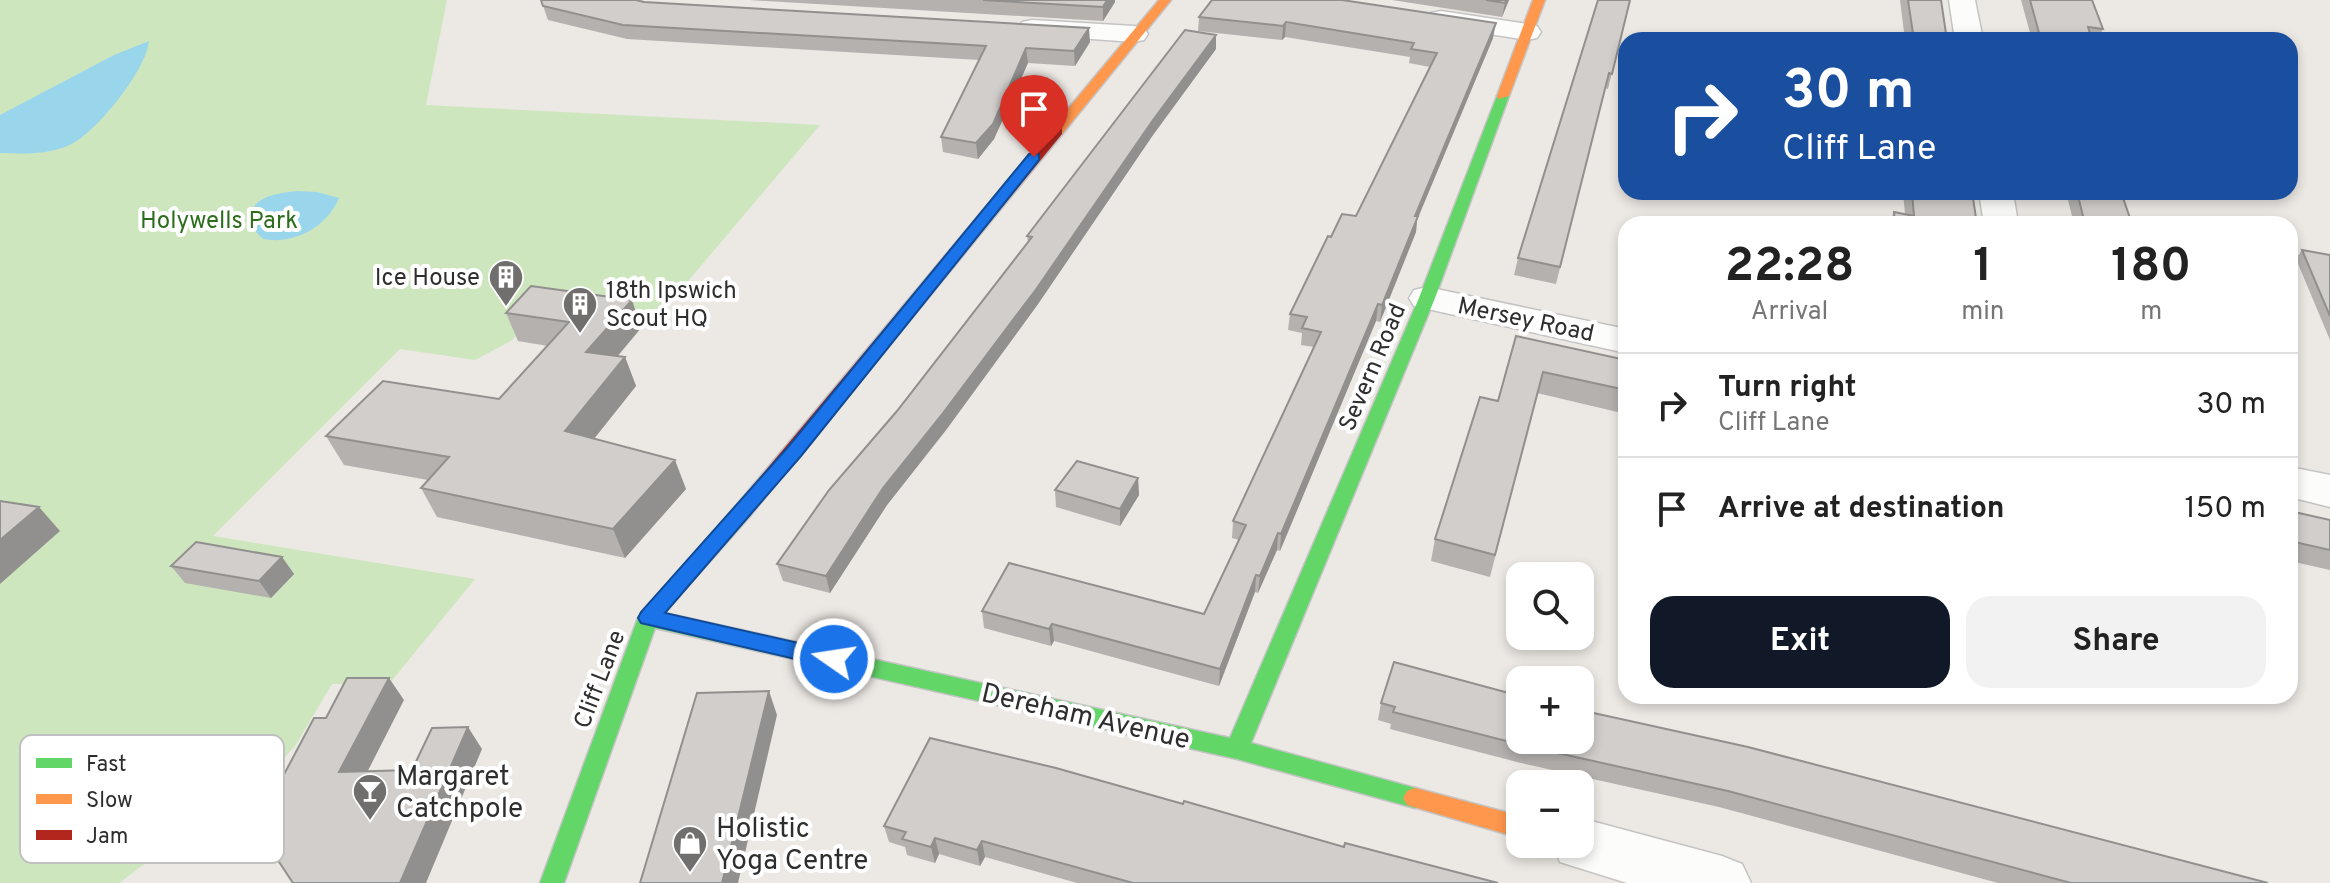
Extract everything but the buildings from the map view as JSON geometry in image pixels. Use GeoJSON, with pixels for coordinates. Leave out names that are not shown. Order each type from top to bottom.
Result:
{"type":"FeatureCollection","features":[{"type":"Feature","properties":{"kind":"street","name":"Cliff Lane"},"geometry":{"type":"LineString","coordinates":[[552,883],[648,618],[795,451],[1134,34],[1165,0]]}},
{"type":"Feature","properties":{"kind":"street","name":"Severn Road"},"geometry":{"type":"LineString","coordinates":[[1237,749],[1427,298],[1539,0]]}},
{"type":"Feature","properties":{"kind":"street"},"geometry":{"type":"LineString","coordinates":[[1962,0],[1968,32]]}},
{"type":"Feature","properties":{"kind":"street"},"geometry":{"type":"LineString","coordinates":[[1409,14],[1527,32]]}},
{"type":"Feature","properties":{"kind":"street"},"geometry":{"type":"LineString","coordinates":[[1009,26],[1134,34]]}},
{"type":"Feature","properties":{"kind":"street","name":"Mersey Road"},"geometry":{"type":"LineString","coordinates":[[1427,298],[1618,339]]}},
{"type":"Feature","properties":{"kind":"street"},"geometry":{"type":"LineString","coordinates":[[2298,484],[2330,491]]}},
{"type":"Feature","properties":{"kind":"street","name":"Dereham Avenue"},"geometry":{"type":"LineString","coordinates":[[648,618],[1237,749],[1506,823]]}},
{"type":"Feature","properties":{"kind":"street"},"geometry":{"type":"LineString","coordinates":[[1594,848],[1722,883]]}},
{"type":"Feature","properties":{"kind":"green space","name":"Holywells Park"},"geometry":{"type":"Polygon","coordinates":[[[0,0],[447,0],[426,105],[820,125],[651,325],[540,311],[511,341],[475,360],[400,349],[213,536],[475,579],[389,684],[332,684],[295,746],[284,758],[284,735],[20,735],[20,863],[146,863],[119,883],[0,883],[0,0]]]}},
{"type":"Feature","properties":{"kind":"water"},"geometry":{"type":"Polygon","coordinates":[[[149,41],[131,82],[85,135],[67,146],[48,151],[0,153],[0,115],[114,55],[149,41]]]}},
{"type":"Feature","properties":{"kind":"water"},"geometry":{"type":"Polygon","coordinates":[[[297,191],[339,198],[318,225],[298,236],[263,239],[247,223],[254,207],[265,198],[297,191]]]}},
{"type":"Feature","properties":{"kind":"traffic: fast"},"geometry":{"type":"LineString","coordinates":[[1237,749],[1427,298],[1503,96]]}},
{"type":"Feature","properties":{"kind":"traffic: fast"},"geometry":{"type":"LineString","coordinates":[[552,883],[648,618],[742,512]]}},
{"type":"Feature","properties":{"kind":"traffic: fast"},"geometry":{"type":"LineString","coordinates":[[648,618],[1237,749],[1415,798]]}},
{"type":"Feature","properties":{"kind":"traffic: slow"},"geometry":{"type":"LineString","coordinates":[[1057,131],[1165,0]]}},
{"type":"Feature","properties":{"kind":"traffic: slow"},"geometry":{"type":"LineString","coordinates":[[1503,96],[1539,0]]}},
{"type":"Feature","properties":{"kind":"traffic: slow"},"geometry":{"type":"LineString","coordinates":[[1415,798],[1506,823]]}},
{"type":"Feature","properties":{"kind":"traffic: jam"},"geometry":{"type":"LineString","coordinates":[[742,512],[1057,131]]}},
{"type":"Feature","properties":{"kind":"place","name":"Ice House"},"geometry":{"type":"Point","coordinates":[506,308]}},
{"type":"Feature","properties":{"kind":"place","name":"18th Ipswich Scout HQ"},"geometry":{"type":"Point","coordinates":[580,335]}},
{"type":"Feature","properties":{"kind":"place","name":"Margaret Catchpole"},"geometry":{"type":"Point","coordinates":[370,822]}},
{"type":"Feature","properties":{"kind":"place","name":"Holistic Yoga Centre"},"geometry":{"type":"Point","coordinates":[690,874]}},
{"type":"Feature","properties":{"kind":"route"},"geometry":{"type":"LineString","coordinates":[[834,659],[648,618],[795,451],[1034,157]]}}]}
